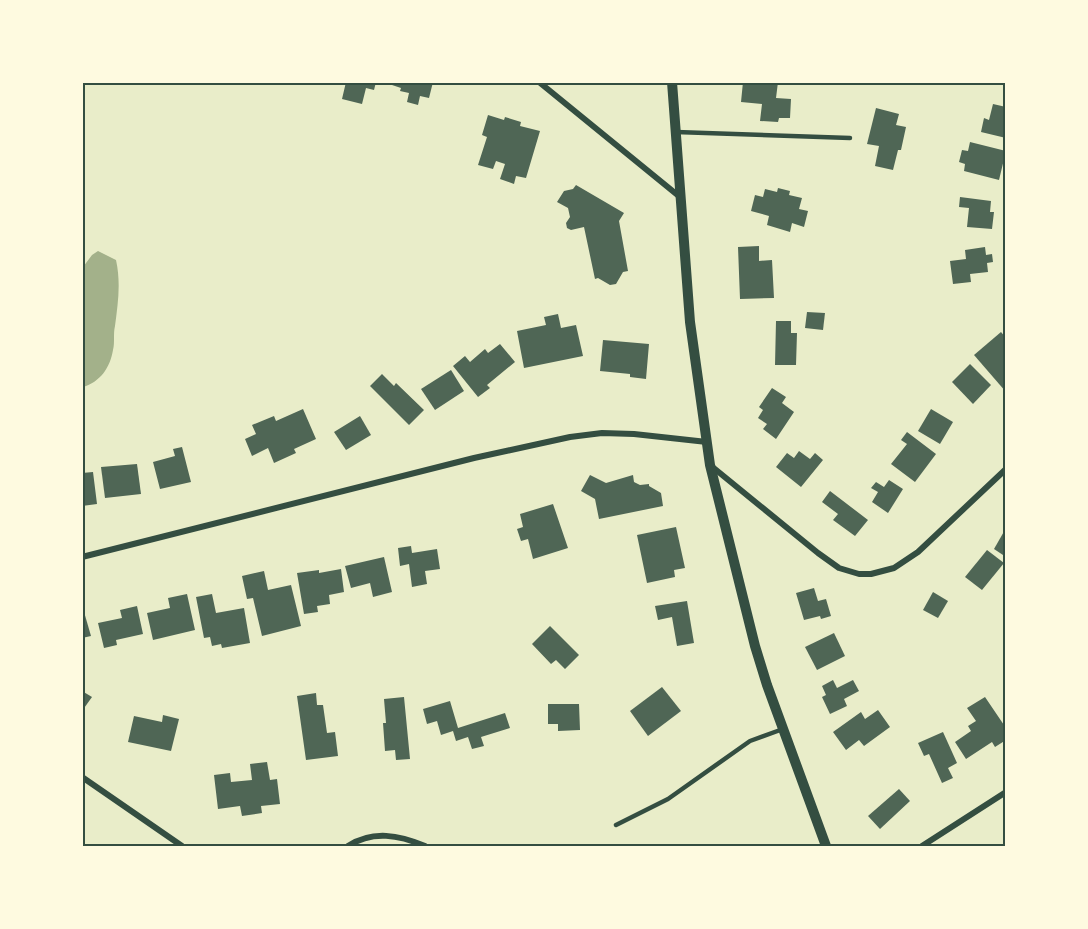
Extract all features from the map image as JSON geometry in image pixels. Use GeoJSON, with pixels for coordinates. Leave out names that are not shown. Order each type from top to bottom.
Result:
{"type":"FeatureCollection","features":[{"type":"Feature","properties":{"kind":"street"},"geometry":{"type":"LineString","coordinates":[[539,82],[680,197]]}},
{"type":"Feature","properties":{"kind":"street"},"geometry":{"type":"LineString","coordinates":[[672,82],[690,322],[710,465],[755,646],[826,846]]}},
{"type":"Feature","properties":{"kind":"street"},"geometry":{"type":"LineString","coordinates":[[82,557],[474,458],[570,437],[602,433],[634,434],[707,442]]}},
{"type":"Feature","properties":{"kind":"street"},"geometry":{"type":"LineString","coordinates":[[710,465],[818,553],[839,568],[859,574],[871,574],[894,568],[910,557],[1005,470]]}},
{"type":"Feature","properties":{"kind":"street"},"geometry":{"type":"LineString","coordinates":[[82,777],[182,846]]}},
{"type":"Feature","properties":{"kind":"street"},"geometry":{"type":"LineString","coordinates":[[922,846],[1005,792]]}},
{"type":"Feature","properties":{"kind":"street"},"geometry":{"type":"LineString","coordinates":[[348,846],[358,840],[380,835],[406,838],[425,846]]}},
{"type":"Feature","properties":{"kind":"lane"},"geometry":{"type":"LineString","coordinates":[[675,132],[850,138]]}},
{"type":"Feature","properties":{"kind":"lane"},"geometry":{"type":"LineString","coordinates":[[616,825],[668,799],[750,741],[783,729]]}},
{"type":"Feature","properties":{"kind":"shaded area"},"geometry":{"type":"Polygon","coordinates":[[[98,251],[116,260],[118,268],[114,347],[112,357],[103,373],[94,382],[83,387],[83,267],[98,251]]]}},
{"type":"Feature","properties":{"kind":"building"},"geometry":{"type":"Polygon","coordinates":[[[346,82],[376,82],[374,90],[366,88],[362,104],[342,99],[346,82]]]}},
{"type":"Feature","properties":{"kind":"building"},"geometry":{"type":"Polygon","coordinates":[[[383,82],[433,82],[429,98],[420,96],[418,105],[407,102],[409,93],[383,82]]]}},
{"type":"Feature","properties":{"kind":"building"},"geometry":{"type":"Polygon","coordinates":[[[743,82],[778,82],[776,98],[791,99],[790,118],[779,118],[778,122],[760,121],[762,104],[741,102],[743,82]]]}},
{"type":"Feature","properties":{"kind":"building"},"geometry":{"type":"Polygon","coordinates":[[[993,104],[1006,107],[1006,138],[981,132],[984,118],[989,120],[993,104]]]}},
{"type":"Feature","properties":{"kind":"building"},"geometry":{"type":"Polygon","coordinates":[[[876,108],[899,114],[896,125],[906,127],[901,150],[898,150],[893,170],[875,166],[879,146],[867,144],[876,108]]]}},
{"type":"Feature","properties":{"kind":"building"},"geometry":{"type":"Polygon","coordinates":[[[488,115],[504,120],[505,117],[521,122],[520,126],[540,131],[526,178],[516,176],[514,184],[500,179],[505,164],[496,161],[493,169],[478,165],[487,137],[482,135],[488,115]]]}},
{"type":"Feature","properties":{"kind":"building"},"geometry":{"type":"Polygon","coordinates":[[[970,142],[1006,151],[999,180],[964,171],[965,164],[959,162],[962,150],[968,151],[970,142]]]}},
{"type":"Feature","properties":{"kind":"building"},"geometry":{"type":"Polygon","coordinates":[[[576,185],[624,213],[619,221],[628,271],[623,272],[616,284],[610,285],[598,278],[595,279],[584,227],[571,230],[567,228],[566,223],[570,217],[568,208],[557,202],[564,191],[573,189],[576,185]]]}},
{"type":"Feature","properties":{"kind":"building"},"geometry":{"type":"Polygon","coordinates":[[[778,188],[790,191],[789,195],[802,198],[799,209],[808,211],[804,227],[792,223],[790,232],[767,225],[769,216],[751,211],[755,195],[763,197],[765,189],[777,192],[778,188]]]}},
{"type":"Feature","properties":{"kind":"building"},"geometry":{"type":"Polygon","coordinates":[[[960,197],[991,201],[990,212],[994,212],[992,229],[967,227],[969,208],[959,207],[960,197]]]}},
{"type":"Feature","properties":{"kind":"building"},"geometry":{"type":"Polygon","coordinates":[[[759,246],[759,261],[772,260],[774,298],[740,299],[738,247],[759,246]]]}},
{"type":"Feature","properties":{"kind":"building"},"geometry":{"type":"Polygon","coordinates":[[[985,247],[986,255],[992,254],[993,262],[987,263],[988,272],[970,274],[971,282],[953,284],[950,261],[966,259],[965,250],[985,247]]]}},
{"type":"Feature","properties":{"kind":"building"},"geometry":{"type":"Polygon","coordinates":[[[807,312],[825,313],[823,330],[805,328],[807,312]]]}},
{"type":"Feature","properties":{"kind":"building"},"geometry":{"type":"Polygon","coordinates":[[[558,314],[561,328],[576,325],[583,356],[524,368],[517,331],[546,325],[544,317],[558,314]]]}},
{"type":"Feature","properties":{"kind":"building"},"geometry":{"type":"Polygon","coordinates":[[[776,321],[791,321],[791,333],[797,333],[796,365],[775,365],[776,321]]]}},
{"type":"Feature","properties":{"kind":"building"},"geometry":{"type":"Polygon","coordinates":[[[1001,332],[1006,338],[1006,392],[974,355],[1001,332]]]}},
{"type":"Feature","properties":{"kind":"building"},"geometry":{"type":"Polygon","coordinates":[[[603,340],[649,344],[646,379],[630,377],[630,374],[600,371],[603,340]]]}},
{"type":"Feature","properties":{"kind":"building"},"geometry":{"type":"Polygon","coordinates":[[[500,344],[515,362],[487,385],[490,388],[478,397],[453,366],[465,356],[470,362],[485,349],[488,353],[500,344]]]}},
{"type":"Feature","properties":{"kind":"building"},"geometry":{"type":"Polygon","coordinates":[[[970,364],[991,385],[973,404],[952,382],[970,364]]]}},
{"type":"Feature","properties":{"kind":"building"},"geometry":{"type":"Polygon","coordinates":[[[451,370],[464,391],[435,410],[421,389],[451,370]]]}},
{"type":"Feature","properties":{"kind":"building"},"geometry":{"type":"Polygon","coordinates":[[[382,374],[394,386],[396,383],[424,410],[409,425],[370,386],[382,374]]]}},
{"type":"Feature","properties":{"kind":"building"},"geometry":{"type":"Polygon","coordinates":[[[772,388],[786,397],[782,403],[794,412],[776,439],[763,429],[767,424],[758,418],[763,410],[759,407],[772,388]]]}},
{"type":"Feature","properties":{"kind":"building"},"geometry":{"type":"Polygon","coordinates":[[[303,409],[316,439],[294,449],[296,453],[274,463],[268,448],[252,456],[245,439],[256,434],[252,425],[274,416],[276,421],[303,409]]]}},
{"type":"Feature","properties":{"kind":"building"},"geometry":{"type":"Polygon","coordinates":[[[931,409],[953,422],[940,444],[918,431],[931,409]]]}},
{"type":"Feature","properties":{"kind":"building"},"geometry":{"type":"Polygon","coordinates":[[[360,416],[371,435],[346,450],[334,432],[360,416]]]}},
{"type":"Feature","properties":{"kind":"building"},"geometry":{"type":"Polygon","coordinates":[[[907,432],[936,454],[915,482],[891,464],[907,444],[901,440],[907,432]]]}},
{"type":"Feature","properties":{"kind":"building"},"geometry":{"type":"Polygon","coordinates":[[[182,447],[191,482],[160,489],[153,462],[175,456],[173,449],[182,447]]]}},
{"type":"Feature","properties":{"kind":"building"},"geometry":{"type":"Polygon","coordinates":[[[799,451],[810,459],[815,453],[823,460],[801,487],[776,467],[787,453],[794,458],[799,451]]]}},
{"type":"Feature","properties":{"kind":"building"},"geometry":{"type":"Polygon","coordinates":[[[137,464],[141,494],[105,498],[101,467],[137,464]]]}},
{"type":"Feature","properties":{"kind":"building"},"geometry":{"type":"Polygon","coordinates":[[[93,472],[97,504],[82,506],[82,473],[93,472]]]}},
{"type":"Feature","properties":{"kind":"building"},"geometry":{"type":"Polygon","coordinates":[[[590,475],[606,483],[633,475],[634,482],[640,485],[649,484],[661,493],[663,506],[599,519],[595,499],[581,491],[590,475]]]}},
{"type":"Feature","properties":{"kind":"building"},"geometry":{"type":"Polygon","coordinates":[[[889,480],[903,489],[888,513],[872,502],[878,492],[871,488],[876,482],[884,487],[889,480]]]}},
{"type":"Feature","properties":{"kind":"building"},"geometry":{"type":"Polygon","coordinates":[[[830,491],[868,520],[855,536],[833,520],[838,514],[822,502],[830,491]]]}},
{"type":"Feature","properties":{"kind":"building"},"geometry":{"type":"Polygon","coordinates":[[[553,504],[568,548],[533,559],[528,539],[521,541],[517,529],[523,527],[520,514],[553,504]]]}},
{"type":"Feature","properties":{"kind":"building"},"geometry":{"type":"Polygon","coordinates":[[[676,527],[685,568],[674,570],[675,577],[647,583],[637,535],[676,527]]]}},
{"type":"Feature","properties":{"kind":"building"},"geometry":{"type":"Polygon","coordinates":[[[1006,528],[1006,557],[994,549],[1006,528]]]}},
{"type":"Feature","properties":{"kind":"building"},"geometry":{"type":"Polygon","coordinates":[[[411,546],[412,553],[437,549],[440,569],[425,571],[427,584],[412,587],[409,564],[400,566],[398,548],[411,546]]]}},
{"type":"Feature","properties":{"kind":"building"},"geometry":{"type":"Polygon","coordinates":[[[987,550],[1004,563],[982,590],[965,577],[987,550]]]}},
{"type":"Feature","properties":{"kind":"building"},"geometry":{"type":"Polygon","coordinates":[[[384,557],[392,592],[373,597],[370,583],[351,588],[345,566],[384,557]]]}},
{"type":"Feature","properties":{"kind":"building"},"geometry":{"type":"Polygon","coordinates":[[[341,569],[344,592],[329,595],[330,604],[317,606],[318,612],[304,614],[297,573],[319,570],[319,573],[341,569]]]}},
{"type":"Feature","properties":{"kind":"building"},"geometry":{"type":"Polygon","coordinates":[[[264,571],[268,590],[291,585],[301,626],[262,636],[253,598],[247,599],[242,576],[264,571]]]}},
{"type":"Feature","properties":{"kind":"building"},"geometry":{"type":"Polygon","coordinates":[[[814,588],[818,601],[826,599],[831,616],[804,620],[796,593],[814,588]]]}},
{"type":"Feature","properties":{"kind":"building"},"geometry":{"type":"Polygon","coordinates":[[[933,592],[948,601],[938,618],[923,610],[933,592]]]}},
{"type":"Feature","properties":{"kind":"building"},"geometry":{"type":"Polygon","coordinates":[[[187,594],[195,630],[153,640],[147,613],[170,608],[168,598],[187,594]]]}},
{"type":"Feature","properties":{"kind":"building"},"geometry":{"type":"Polygon","coordinates":[[[212,594],[216,613],[244,608],[250,643],[222,648],[221,644],[212,646],[210,637],[204,638],[196,597],[212,594]]]}},
{"type":"Feature","properties":{"kind":"building"},"geometry":{"type":"Polygon","coordinates":[[[687,601],[694,643],[677,646],[672,617],[658,620],[655,606],[687,601]]]}},
{"type":"Feature","properties":{"kind":"building"},"geometry":{"type":"Polygon","coordinates":[[[82,605],[91,636],[82,638],[82,605]]]}},
{"type":"Feature","properties":{"kind":"building"},"geometry":{"type":"Polygon","coordinates":[[[137,606],[143,634],[116,640],[117,645],[104,648],[98,623],[122,618],[120,610],[137,606]]]}},
{"type":"Feature","properties":{"kind":"building"},"geometry":{"type":"Polygon","coordinates":[[[550,626],[579,655],[565,669],[556,660],[551,664],[532,644],[550,626]]]}},
{"type":"Feature","properties":{"kind":"building"},"geometry":{"type":"Polygon","coordinates":[[[834,633],[845,656],[817,670],[805,647],[834,633]]]}},
{"type":"Feature","properties":{"kind":"building"},"geometry":{"type":"Polygon","coordinates":[[[833,680],[837,688],[853,680],[859,691],[844,699],[847,706],[830,714],[822,697],[826,695],[822,686],[833,680]]]}},
{"type":"Feature","properties":{"kind":"building"},"geometry":{"type":"Polygon","coordinates":[[[662,687],[681,711],[648,736],[630,711],[662,687]]]}},
{"type":"Feature","properties":{"kind":"building"},"geometry":{"type":"Polygon","coordinates":[[[82,691],[92,697],[82,711],[82,691]]]}},
{"type":"Feature","properties":{"kind":"building"},"geometry":{"type":"Polygon","coordinates":[[[316,693],[317,705],[323,705],[327,733],[335,732],[338,756],[306,760],[297,696],[316,693]]]}},
{"type":"Feature","properties":{"kind":"building"},"geometry":{"type":"Polygon","coordinates":[[[404,697],[410,759],[396,760],[395,750],[385,751],[384,699],[404,697]]]}},
{"type":"Feature","properties":{"kind":"building"},"geometry":{"type":"Polygon","coordinates":[[[985,697],[1006,728],[1006,740],[995,747],[992,742],[966,759],[955,742],[971,731],[968,726],[976,721],[967,708],[985,697]]]}},
{"type":"Feature","properties":{"kind":"building"},"geometry":{"type":"Polygon","coordinates":[[[450,701],[458,728],[505,713],[510,728],[481,737],[484,746],[472,749],[468,737],[456,741],[453,731],[441,735],[437,721],[427,724],[423,709],[450,701]]]}},
{"type":"Feature","properties":{"kind":"building"},"geometry":{"type":"Polygon","coordinates":[[[548,704],[579,704],[580,730],[558,731],[558,724],[548,724],[548,704]]]}},
{"type":"Feature","properties":{"kind":"building"},"geometry":{"type":"Polygon","coordinates":[[[878,710],[890,727],[864,746],[859,740],[846,750],[833,732],[861,712],[865,719],[878,710]]]}},
{"type":"Feature","properties":{"kind":"building"},"geometry":{"type":"Polygon","coordinates":[[[163,715],[179,719],[171,751],[128,742],[134,716],[162,722],[163,715]]]}},
{"type":"Feature","properties":{"kind":"building"},"geometry":{"type":"Polygon","coordinates":[[[943,732],[957,763],[948,768],[953,778],[942,783],[929,754],[924,756],[918,743],[943,732]]]}},
{"type":"Feature","properties":{"kind":"building"},"geometry":{"type":"Polygon","coordinates":[[[267,762],[270,780],[277,779],[280,804],[261,806],[262,813],[242,816],[240,806],[218,809],[214,775],[230,773],[231,782],[252,780],[250,764],[267,762]]]}},
{"type":"Feature","properties":{"kind":"building"},"geometry":{"type":"Polygon","coordinates":[[[899,789],[910,801],[880,829],[868,816],[899,789]]]}}]}
